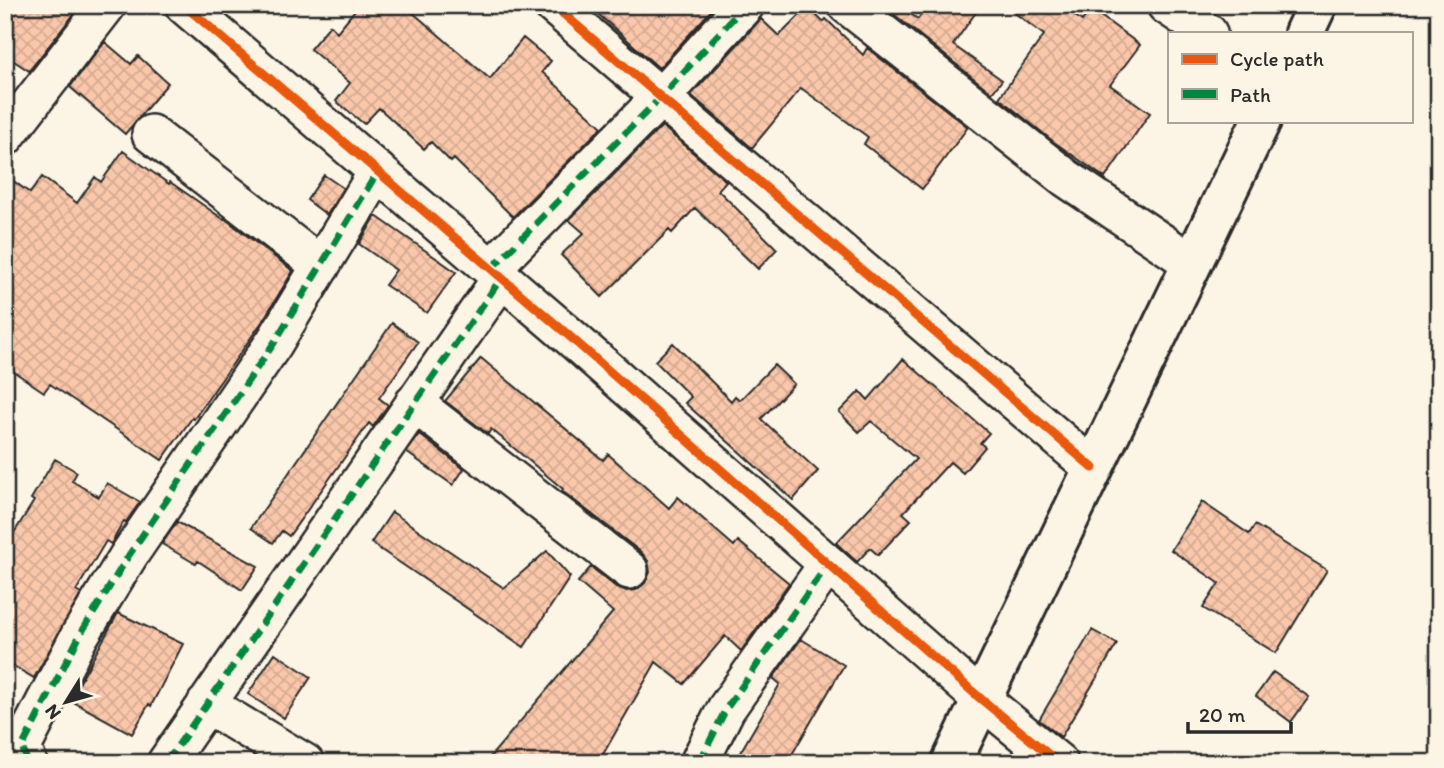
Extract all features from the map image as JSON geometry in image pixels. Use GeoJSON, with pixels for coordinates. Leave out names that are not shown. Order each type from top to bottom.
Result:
{"type":"FeatureCollection","features":[{"type":"Feature","properties":{"kind":"main road"},"geometry":{"type":"LineString","coordinates":[[1304,32],[1317,5]]}},
{"type":"Feature","properties":{"kind":"main road"},"geometry":{"type":"LineString","coordinates":[[951,763],[1261,122]]}},
{"type":"Feature","properties":{"kind":"street"},"geometry":{"type":"LineString","coordinates":[[5,137],[107,5]]}},
{"type":"Feature","properties":{"kind":"street"},"geometry":{"type":"LineString","coordinates":[[184,5],[497,273],[981,699],[1059,763]]}},
{"type":"Feature","properties":{"kind":"street"},"geometry":{"type":"LineString","coordinates":[[553,5],[1093,468]]}},
{"type":"Feature","properties":{"kind":"street"},"geometry":{"type":"LineString","coordinates":[[166,763],[414,403],[497,273],[745,5]]}},
{"type":"Feature","properties":{"kind":"street"},"geometry":{"type":"LineString","coordinates":[[847,5],[1066,178],[1192,263]]}},
{"type":"Feature","properties":{"kind":"street"},"geometry":{"type":"LineString","coordinates":[[1166,5],[1206,32]]}},
{"type":"Feature","properties":{"kind":"street"},"geometry":{"type":"LineString","coordinates":[[151,134],[321,266]]}},
{"type":"Feature","properties":{"kind":"street"},"geometry":{"type":"LineString","coordinates":[[28,763],[22,747],[80,635],[129,555],[274,343],[378,171]]}},
{"type":"Feature","properties":{"kind":"street"},"geometry":{"type":"LineString","coordinates":[[414,403],[629,570]]}},
{"type":"Feature","properties":{"kind":"street"},"geometry":{"type":"LineString","coordinates":[[699,763],[726,709],[828,564]]}},
{"type":"Feature","properties":{"kind":"street"},"geometry":{"type":"LineString","coordinates":[[206,704],[305,763]]}},
{"type":"Feature","properties":{"kind":"building"},"geometry":{"type":"Polygon","coordinates":[[[5,5],[65,5],[74,14],[29,71],[5,55],[5,5]]]}},
{"type":"Feature","properties":{"kind":"building"},"geometry":{"type":"Polygon","coordinates":[[[359,5],[404,5],[490,79],[523,38],[551,61],[542,72],[602,127],[513,217],[454,159],[451,162],[431,142],[424,149],[379,108],[364,124],[336,101],[350,83],[310,49],[330,25],[337,32],[359,5]]]}},
{"type":"Feature","properties":{"kind":"building"},"geometry":{"type":"Polygon","coordinates":[[[588,5],[716,5],[659,68],[588,5]]]}},
{"type":"Feature","properties":{"kind":"building"},"geometry":{"type":"Polygon","coordinates":[[[897,5],[918,19],[928,5],[981,5],[953,45],[1002,80],[992,93],[892,13],[897,5]]]}},
{"type":"Feature","properties":{"kind":"building"},"geometry":{"type":"Polygon","coordinates":[[[1004,5],[1061,5],[1082,21],[1091,9],[1140,45],[1110,85],[1150,113],[1105,178],[999,98],[1044,35],[1004,5]]]}},
{"type":"Feature","properties":{"kind":"building"},"geometry":{"type":"Polygon","coordinates":[[[808,7],[823,22],[826,19],[863,55],[867,48],[968,127],[922,189],[864,144],[868,137],[801,88],[752,148],[691,95],[761,19],[779,36],[808,7]]]}},
{"type":"Feature","properties":{"kind":"building"},"geometry":{"type":"Polygon","coordinates":[[[105,42],[131,64],[138,56],[168,83],[125,134],[70,87],[105,42]]]}},
{"type":"Feature","properties":{"kind":"building"},"geometry":{"type":"Polygon","coordinates":[[[662,126],[726,181],[718,190],[777,249],[758,269],[695,208],[672,233],[669,230],[602,297],[561,255],[584,233],[569,220],[662,126]]]}},
{"type":"Feature","properties":{"kind":"building"},"geometry":{"type":"Polygon","coordinates":[[[123,151],[224,218],[293,271],[262,322],[162,460],[50,384],[44,392],[5,363],[5,175],[30,193],[42,177],[77,203],[95,177],[101,182],[123,151]]]}},
{"type":"Feature","properties":{"kind":"building"},"geometry":{"type":"Polygon","coordinates":[[[324,175],[343,188],[327,215],[307,200],[324,175]]]}},
{"type":"Feature","properties":{"kind":"building"},"geometry":{"type":"Polygon","coordinates":[[[376,216],[456,272],[427,313],[385,285],[396,270],[359,244],[376,216]]]}},
{"type":"Feature","properties":{"kind":"building"},"geometry":{"type":"Polygon","coordinates":[[[392,323],[418,342],[379,398],[388,405],[373,427],[369,423],[289,536],[282,531],[273,543],[251,528],[392,323]]]}},
{"type":"Feature","properties":{"kind":"building"},"geometry":{"type":"Polygon","coordinates":[[[673,343],[731,401],[735,396],[740,400],[774,365],[794,384],[761,419],[818,471],[793,500],[685,403],[691,397],[655,361],[673,343]]]}},
{"type":"Feature","properties":{"kind":"building"},"geometry":{"type":"Polygon","coordinates":[[[481,358],[603,460],[608,454],[669,508],[678,497],[734,546],[738,541],[789,583],[741,651],[725,636],[684,684],[656,662],[598,763],[485,763],[613,612],[578,582],[591,567],[616,587],[627,591],[636,590],[645,583],[650,572],[648,561],[642,553],[562,491],[563,489],[491,429],[488,434],[445,401],[481,358]]]}},
{"type":"Feature","properties":{"kind":"building"},"geometry":{"type":"Polygon","coordinates":[[[903,359],[989,433],[980,443],[985,447],[963,473],[950,462],[903,513],[911,520],[878,555],[870,548],[857,562],[836,543],[916,459],[871,421],[859,432],[839,412],[860,391],[868,400],[903,359]]]}},
{"type":"Feature","properties":{"kind":"building"},"geometry":{"type":"Polygon","coordinates":[[[419,434],[464,469],[453,485],[406,452],[419,434]]]}},
{"type":"Feature","properties":{"kind":"building"},"geometry":{"type":"Polygon","coordinates":[[[55,459],[77,472],[72,481],[99,497],[107,483],[140,502],[126,522],[124,521],[111,544],[106,541],[76,591],[81,594],[34,678],[5,661],[5,547],[34,501],[31,499],[55,459]]]}},
{"type":"Feature","properties":{"kind":"building"},"geometry":{"type":"Polygon","coordinates":[[[1202,502],[1249,534],[1255,525],[1327,570],[1276,653],[1203,608],[1219,583],[1171,550],[1202,502]]]}},
{"type":"Feature","properties":{"kind":"building"},"geometry":{"type":"Polygon","coordinates":[[[392,512],[504,588],[547,551],[570,577],[524,647],[371,543],[392,512]]]}},
{"type":"Feature","properties":{"kind":"building"},"geometry":{"type":"Polygon","coordinates":[[[177,522],[258,566],[242,590],[198,561],[196,564],[162,544],[177,522]]]}},
{"type":"Feature","properties":{"kind":"building"},"geometry":{"type":"Polygon","coordinates":[[[118,613],[183,644],[151,706],[149,704],[132,734],[70,700],[118,613]]]}},
{"type":"Feature","properties":{"kind":"building"},"geometry":{"type":"Polygon","coordinates":[[[1092,630],[1117,644],[1061,737],[1039,720],[1092,630]]]}},
{"type":"Feature","properties":{"kind":"building"},"geometry":{"type":"Polygon","coordinates":[[[801,639],[844,665],[787,763],[734,763],[780,684],[773,678],[801,639]]]}},
{"type":"Feature","properties":{"kind":"building"},"geometry":{"type":"Polygon","coordinates":[[[275,653],[311,677],[284,718],[248,694],[275,653]]]}},
{"type":"Feature","properties":{"kind":"building"},"geometry":{"type":"Polygon","coordinates":[[[1273,672],[1309,697],[1291,722],[1256,696],[1273,672]]]}},
{"type":"Feature","properties":{"kind":"marked path"},"geometry":{"type":"LineString","coordinates":[[491,269],[660,98],[745,5]]}},
{"type":"Feature","properties":{"kind":"marked path"},"geometry":{"type":"LineString","coordinates":[[28,763],[22,747],[80,635],[129,555],[274,343],[378,171]]}},
{"type":"Feature","properties":{"kind":"marked path"},"geometry":{"type":"LineString","coordinates":[[166,763],[502,277]]}},
{"type":"Feature","properties":{"kind":"marked path"},"geometry":{"type":"LineString","coordinates":[[699,763],[726,709],[828,564]]}},
{"type":"Feature","properties":{"kind":"cycle path"},"geometry":{"type":"LineString","coordinates":[[184,5],[567,334],[981,699],[1059,763]]}},
{"type":"Feature","properties":{"kind":"cycle path"},"geometry":{"type":"LineString","coordinates":[[553,5],[1093,468]]}}]}
